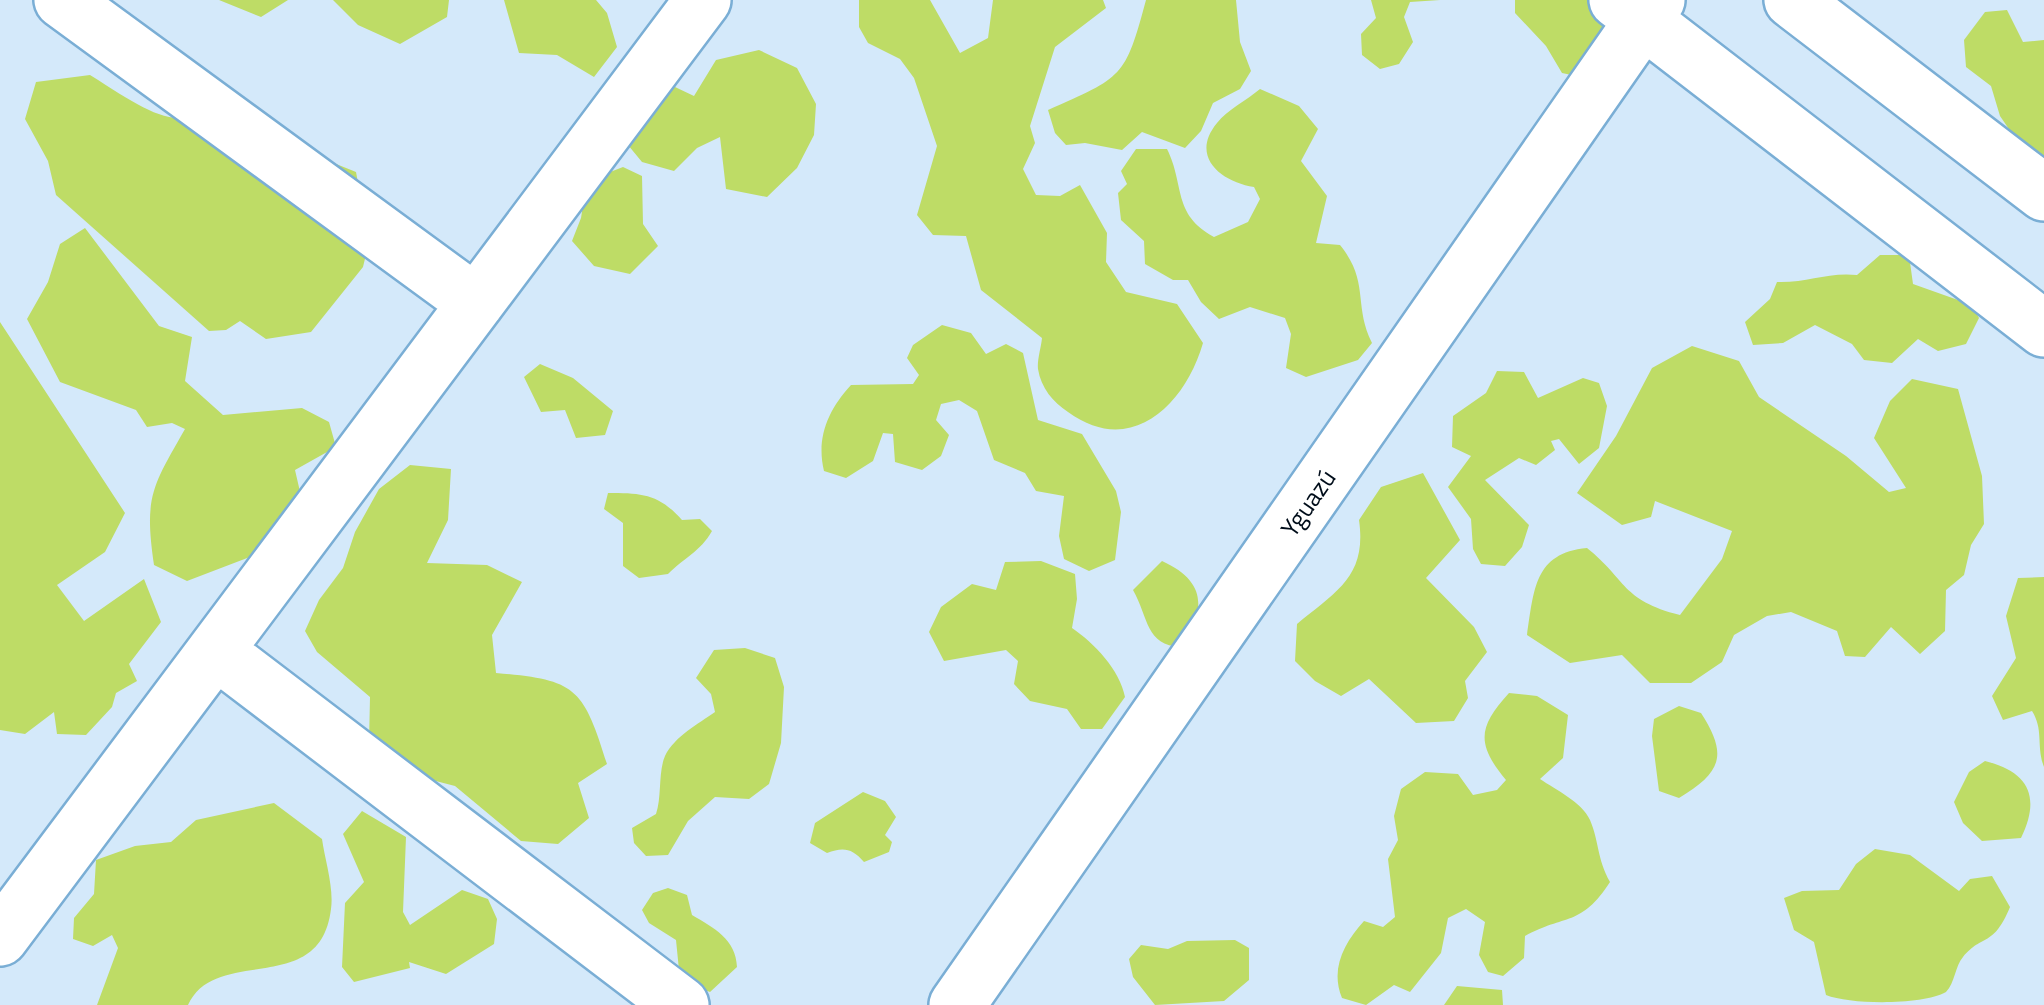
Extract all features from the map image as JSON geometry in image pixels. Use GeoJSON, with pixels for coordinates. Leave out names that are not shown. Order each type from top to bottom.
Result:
{"type":"FeatureCollection","features":[{"type":"Feature","properties":{"kind":"street"},"geometry":{"type":"LineString","coordinates":[[62,0],[476,304]]}},
{"type":"Feature","properties":{"kind":"street"},"geometry":{"type":"LineString","coordinates":[[0,938],[704,0]]}},
{"type":"Feature","properties":{"kind":"street"},"geometry":{"type":"LineString","coordinates":[[1792,0],[2044,194]]}},
{"type":"Feature","properties":{"kind":"street"},"geometry":{"type":"LineString","coordinates":[[1640,7],[2044,328]]}},
{"type":"Feature","properties":{"kind":"street","name":"Yguazú"},"geometry":{"type":"LineString","coordinates":[[957,1005],[1640,7]]}},
{"type":"Feature","properties":{"kind":"street"},"geometry":{"type":"LineString","coordinates":[[216,651],[681,1005]]}},
{"type":"Feature","properties":{"kind":"green space"},"geometry":{"type":"Polygon","coordinates":[[[219,0],[288,0],[261,17],[219,0]]]}},
{"type":"Feature","properties":{"kind":"green space"},"geometry":{"type":"Polygon","coordinates":[[[333,0],[449,0],[447,17],[400,44],[358,25],[333,0]]]}},
{"type":"Feature","properties":{"kind":"green space"},"geometry":{"type":"Polygon","coordinates":[[[504,0],[596,0],[607,13],[617,47],[594,77],[557,55],[519,53],[504,0]]]}},
{"type":"Feature","properties":{"kind":"green space"},"geometry":{"type":"Polygon","coordinates":[[[859,0],[930,0],[960,53],[988,38],[993,0],[1103,0],[1106,8],[1055,47],[1030,126],[1035,143],[1023,169],[1036,195],[1060,196],[1080,185],[1107,233],[1106,262],[1126,292],[1177,304],[1203,343],[1183,386],[1152,418],[1134,427],[1113,429],[1091,425],[1057,404],[1038,369],[1042,338],[981,290],[966,236],[933,235],[917,215],[937,146],[914,78],[900,59],[868,43],[859,27],[859,0]]]}},
{"type":"Feature","properties":{"kind":"green space"},"geometry":{"type":"Polygon","coordinates":[[[1146,0],[1236,0],[1240,42],[1251,71],[1240,89],[1213,103],[1201,131],[1185,148],[1142,132],[1122,150],[1085,143],[1066,145],[1055,133],[1048,110],[1092,90],[1117,72],[1126,60],[1146,0]]]}},
{"type":"Feature","properties":{"kind":"green space"},"geometry":{"type":"Polygon","coordinates":[[[1371,0],[1440,0],[1410,2],[1404,17],[1413,42],[1399,64],[1380,69],[1362,55],[1361,34],[1376,18],[1371,0]]]}},
{"type":"Feature","properties":{"kind":"green space"},"geometry":{"type":"Polygon","coordinates":[[[1515,0],[1599,0],[1617,23],[1581,77],[1562,73],[1546,46],[1515,13],[1515,0]]]}},
{"type":"Feature","properties":{"kind":"green space"},"geometry":{"type":"Polygon","coordinates":[[[2007,10],[2023,42],[2044,40],[2044,180],[2000,116],[1991,86],[1966,67],[1964,40],[1985,12],[2007,10]]]}},
{"type":"Feature","properties":{"kind":"green space"},"geometry":{"type":"Polygon","coordinates":[[[759,50],[797,68],[816,104],[814,135],[797,168],[767,197],[726,189],[720,137],[697,148],[674,171],[642,162],[628,145],[648,101],[675,87],[694,96],[716,60],[759,50]]]}},
{"type":"Feature","properties":{"kind":"green space"},"geometry":{"type":"Polygon","coordinates":[[[90,75],[133,102],[167,116],[202,117],[252,103],[279,141],[356,172],[369,242],[363,267],[311,332],[266,339],[240,321],[226,330],[209,331],[56,195],[48,161],[25,119],[36,82],[90,75]]]}},
{"type":"Feature","properties":{"kind":"green space"},"geometry":{"type":"Polygon","coordinates":[[[1260,89],[1299,106],[1318,129],[1301,161],[1327,196],[1316,243],[1340,245],[1349,258],[1372,343],[1358,360],[1306,377],[1286,368],[1291,334],[1285,318],[1250,307],[1219,319],[1201,302],[1188,280],[1173,280],[1145,264],[1144,241],[1121,220],[1118,193],[1127,184],[1121,171],[1136,149],[1167,149],[1191,219],[1214,237],[1248,222],[1260,199],[1254,187],[1221,174],[1208,157],[1206,147],[1221,118],[1260,89]]]}},
{"type":"Feature","properties":{"kind":"green space"},"geometry":{"type":"Polygon","coordinates":[[[623,167],[642,176],[643,224],[658,246],[630,274],[594,266],[572,241],[581,218],[587,181],[623,167]]]}},
{"type":"Feature","properties":{"kind":"green space"},"geometry":{"type":"Polygon","coordinates":[[[85,228],[159,326],[192,337],[185,381],[223,415],[302,408],[329,422],[336,447],[295,470],[301,496],[255,555],[187,581],[154,565],[150,523],[153,493],[185,429],[172,423],[147,427],[136,410],[60,382],[27,319],[48,282],[60,244],[85,228]]]}},
{"type":"Feature","properties":{"kind":"green space"},"geometry":{"type":"Polygon","coordinates":[[[1880,255],[1909,255],[1913,284],[1972,305],[1979,318],[1966,344],[1938,351],[1918,339],[1892,363],[1864,360],[1852,344],[1815,325],[1783,343],[1753,345],[1745,322],[1770,299],[1777,282],[1857,275],[1880,255]]]}},
{"type":"Feature","properties":{"kind":"green space"},"geometry":{"type":"Polygon","coordinates":[[[0,322],[125,513],[105,552],[57,585],[84,621],[144,579],[161,622],[129,664],[137,681],[116,693],[112,707],[86,735],[57,734],[54,712],[25,734],[0,730],[0,322]]]}},
{"type":"Feature","properties":{"kind":"green space"},"geometry":{"type":"Polygon","coordinates":[[[942,325],[971,333],[986,354],[1006,344],[1023,353],[1038,420],[1082,434],[1116,491],[1121,512],[1115,560],[1089,571],[1064,559],[1059,536],[1064,496],[1036,491],[1025,473],[994,460],[977,411],[959,400],[941,404],[936,420],[949,435],[941,456],[922,470],[895,462],[893,434],[883,433],[873,461],[846,478],[824,471],[823,436],[830,414],[851,385],[913,384],[919,375],[907,358],[913,345],[942,325]]]}},
{"type":"Feature","properties":{"kind":"green space"},"geometry":{"type":"Polygon","coordinates":[[[1692,346],[1739,361],[1759,397],[1846,456],[1889,492],[1906,488],[1874,438],[1890,401],[1912,379],[1958,389],[1982,476],[1984,524],[1971,545],[1964,575],[1946,590],[1945,631],[1920,654],[1891,627],[1865,657],[1845,656],[1837,631],[1791,612],[1767,616],[1734,635],[1722,662],[1691,683],[1650,683],[1622,655],[1570,663],[1527,635],[1540,576],[1556,557],[1569,551],[1587,548],[1635,596],[1680,615],[1722,559],[1732,531],[1655,501],[1651,517],[1622,525],[1577,493],[1616,436],[1652,368],[1692,346]]]}},
{"type":"Feature","properties":{"kind":"green space"},"geometry":{"type":"Polygon","coordinates":[[[540,364],[573,378],[613,411],[605,435],[576,438],[565,410],[541,412],[524,377],[540,364]]]}},
{"type":"Feature","properties":{"kind":"green space"},"geometry":{"type":"Polygon","coordinates":[[[1497,371],[1524,372],[1538,398],[1583,378],[1599,383],[1607,406],[1599,448],[1579,464],[1559,439],[1551,441],[1555,450],[1536,465],[1519,458],[1485,480],[1529,525],[1522,547],[1505,566],[1481,564],[1473,549],[1471,519],[1448,487],[1471,456],[1452,447],[1453,416],[1486,393],[1497,371]]]}},
{"type":"Feature","properties":{"kind":"green space"},"geometry":{"type":"Polygon","coordinates":[[[410,465],[451,469],[448,520],[427,563],[487,565],[522,582],[492,635],[496,673],[544,679],[572,692],[591,718],[599,738],[607,764],[578,783],[589,818],[558,844],[521,841],[455,786],[405,773],[369,743],[370,697],[317,652],[305,631],[319,600],[343,568],[355,532],[379,489],[410,465]]]}},
{"type":"Feature","properties":{"kind":"green space"},"geometry":{"type":"Polygon","coordinates":[[[1423,473],[1460,540],[1426,578],[1474,627],[1487,652],[1465,681],[1468,698],[1454,721],[1416,723],[1369,679],[1341,696],[1315,681],[1295,661],[1297,624],[1346,581],[1358,555],[1359,520],[1381,487],[1423,473]]]}},
{"type":"Feature","properties":{"kind":"green space"},"geometry":{"type":"Polygon","coordinates":[[[608,493],[649,497],[666,505],[682,520],[700,519],[712,531],[668,574],[639,578],[623,566],[623,523],[604,509],[608,493]]]}},
{"type":"Feature","properties":{"kind":"green space"},"geometry":{"type":"Polygon","coordinates":[[[1041,561],[1075,574],[1077,599],[1072,628],[1105,658],[1122,687],[1125,697],[1102,729],[1081,729],[1067,709],[1030,701],[1014,684],[1018,661],[1006,650],[944,661],[929,632],[941,607],[972,584],[996,590],[1005,562],[1041,561]]]}},
{"type":"Feature","properties":{"kind":"green space"},"geometry":{"type":"Polygon","coordinates":[[[1162,561],[1187,578],[1198,597],[1195,620],[1181,647],[1169,645],[1154,635],[1133,590],[1162,561]]]}},
{"type":"Feature","properties":{"kind":"green space"},"geometry":{"type":"Polygon","coordinates":[[[2044,577],[2044,767],[2032,711],[2003,720],[1992,696],[2016,658],[2006,616],[2018,578],[2044,577]]]}},
{"type":"Feature","properties":{"kind":"green space"},"geometry":{"type":"Polygon","coordinates":[[[745,648],[775,658],[784,687],[781,743],[769,784],[749,799],[715,797],[688,821],[668,855],[646,856],[634,843],[632,828],[656,814],[665,756],[681,736],[715,712],[711,694],[696,678],[714,650],[745,648]]]}},
{"type":"Feature","properties":{"kind":"green space"},"geometry":{"type":"Polygon","coordinates":[[[1509,693],[1537,696],[1568,715],[1563,758],[1540,779],[1586,814],[1610,882],[1581,913],[1525,936],[1524,958],[1503,976],[1488,972],[1479,955],[1485,922],[1466,909],[1448,918],[1441,953],[1410,992],[1394,985],[1366,1005],[1342,998],[1338,967],[1350,938],[1364,921],[1383,927],[1395,917],[1388,859],[1398,840],[1394,816],[1401,789],[1425,772],[1458,774],[1473,795],[1497,790],[1506,780],[1489,756],[1485,736],[1491,716],[1509,693]]]}},
{"type":"Feature","properties":{"kind":"green space"},"geometry":{"type":"Polygon","coordinates":[[[1679,706],[1701,713],[1717,751],[1712,771],[1679,798],[1659,791],[1652,736],[1654,719],[1679,706]]]}},
{"type":"Feature","properties":{"kind":"green space"},"geometry":{"type":"Polygon","coordinates":[[[1985,761],[2012,772],[2027,788],[2030,810],[2021,838],[1982,841],[1963,823],[1954,802],[1969,772],[1985,761]]]}},
{"type":"Feature","properties":{"kind":"green space"},"geometry":{"type":"Polygon","coordinates":[[[863,792],[885,801],[896,817],[885,835],[892,842],[889,852],[864,862],[851,851],[827,853],[810,843],[815,823],[863,792]]]}},
{"type":"Feature","properties":{"kind":"green space"},"geometry":{"type":"Polygon","coordinates":[[[274,803],[322,839],[332,901],[323,936],[308,953],[288,963],[221,977],[202,987],[188,1005],[97,1005],[118,948],[112,935],[93,946],[73,939],[74,918],[94,894],[96,860],[135,846],[171,842],[196,820],[274,803]]]}},
{"type":"Feature","properties":{"kind":"green space"},"geometry":{"type":"Polygon","coordinates":[[[362,811],[406,837],[403,912],[410,925],[462,890],[488,899],[497,919],[494,944],[446,974],[409,962],[410,968],[354,982],[342,967],[345,903],[364,882],[343,834],[362,811]]]}},
{"type":"Feature","properties":{"kind":"green space"},"geometry":{"type":"Polygon","coordinates":[[[1875,849],[1910,855],[1959,891],[1970,879],[1992,876],[2010,907],[1993,935],[1963,957],[1946,992],[1887,1002],[1826,995],[1814,942],[1794,930],[1784,898],[1802,891],[1839,890],[1856,864],[1875,849]]]}},
{"type":"Feature","properties":{"kind":"green space"},"geometry":{"type":"Polygon","coordinates":[[[668,888],[687,895],[692,915],[722,935],[733,949],[737,967],[710,992],[680,980],[676,940],[649,923],[642,910],[653,893],[668,888]]]}},
{"type":"Feature","properties":{"kind":"green space"},"geometry":{"type":"Polygon","coordinates":[[[1235,940],[1249,948],[1249,980],[1224,1001],[1155,1005],[1133,977],[1129,959],[1141,945],[1168,949],[1187,941],[1235,940]]]}},
{"type":"Feature","properties":{"kind":"green space"},"geometry":{"type":"Polygon","coordinates":[[[1457,986],[1502,990],[1503,1005],[1444,1005],[1457,986]]]}}]}
